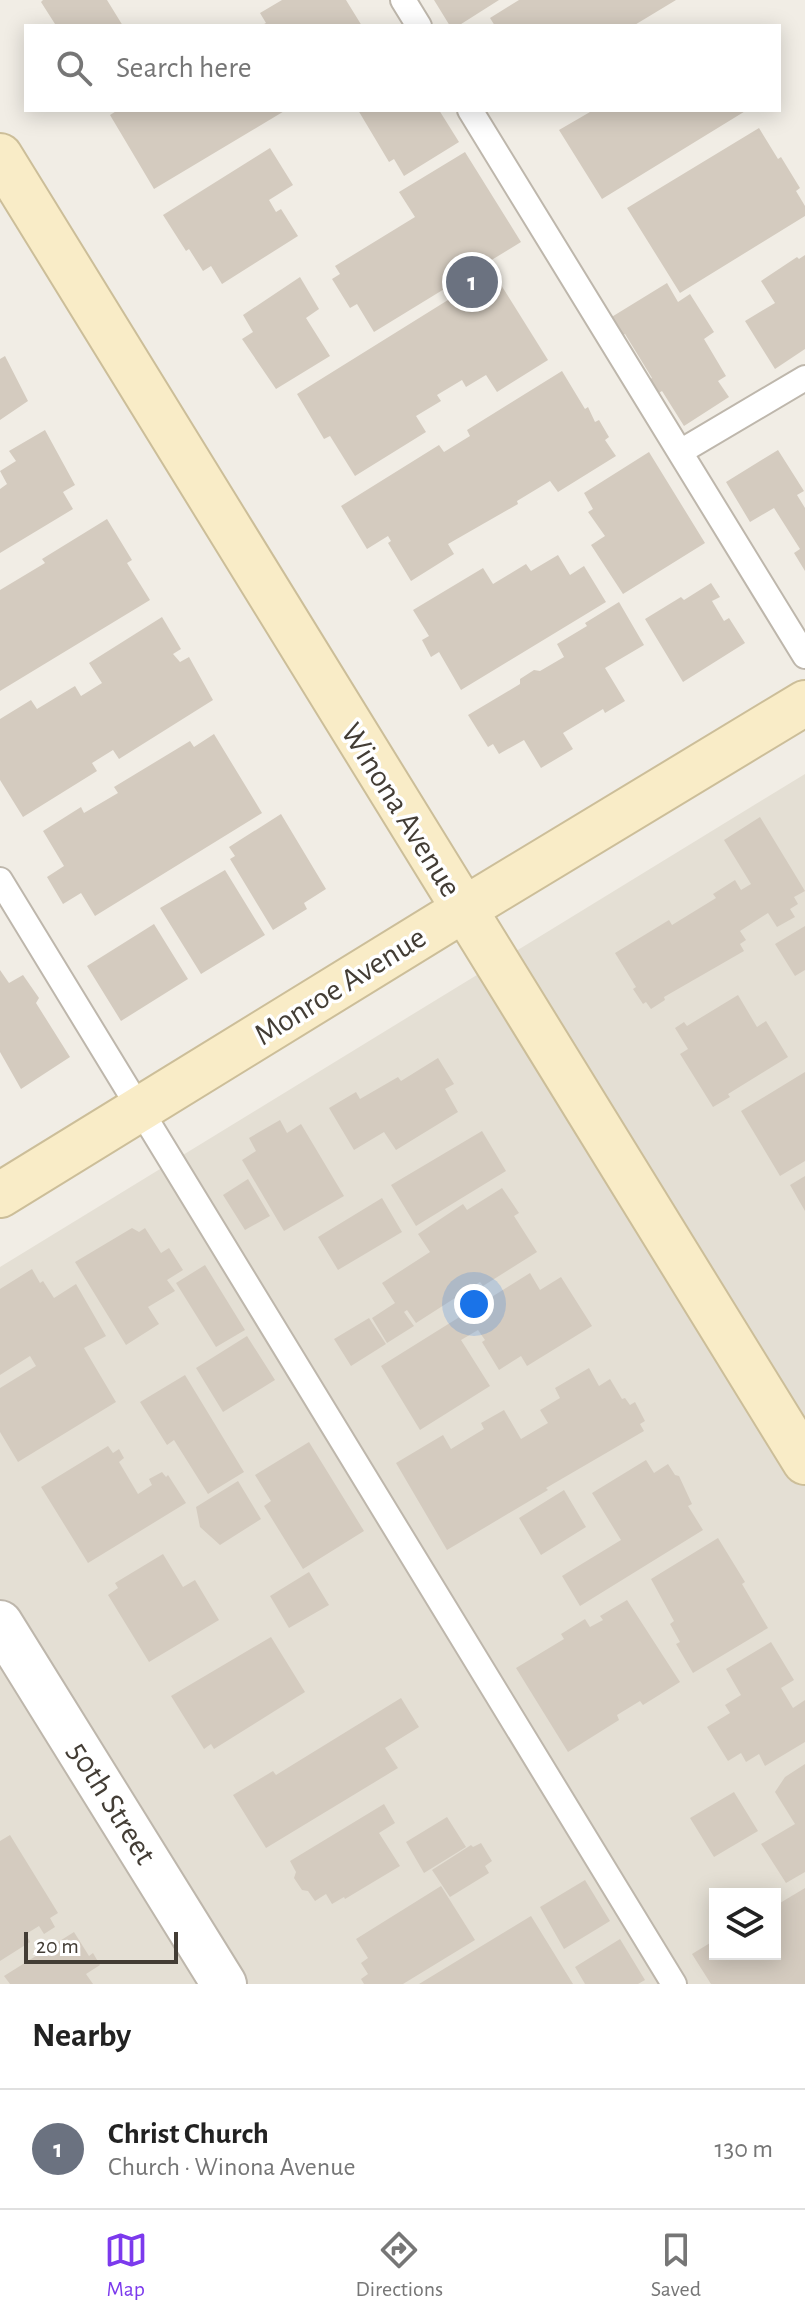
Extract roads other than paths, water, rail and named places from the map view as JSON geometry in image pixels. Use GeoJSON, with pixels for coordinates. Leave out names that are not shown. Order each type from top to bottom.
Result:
{"type":"FeatureCollection","features":[{"type":"Feature","properties":{"kind":"street","name":"Winona Avenue"},"geometry":{"type":"LineString","coordinates":[[0,156],[805,1462]]}},
{"type":"Feature","properties":{"kind":"street","name":"Monroe Avenue"},"geometry":{"type":"LineString","coordinates":[[0,1195],[805,703]]}},
{"type":"Feature","properties":{"kind":"street","name":"50th Street"},"geometry":{"type":"LineString","coordinates":[[0,1623],[224,1984]]}},
{"type":"Feature","properties":{"kind":"lane"},"geometry":{"type":"LineString","coordinates":[[403,0],[418,24]]}},
{"type":"Feature","properties":{"kind":"lane"},"geometry":{"type":"LineString","coordinates":[[471,112],[805,656]]}},
{"type":"Feature","properties":{"kind":"lane"},"geometry":{"type":"LineString","coordinates":[[680,452],[805,378]]}},
{"type":"Feature","properties":{"kind":"lane"},"geometry":{"type":"LineString","coordinates":[[0,880],[674,1984]]}},
{"type":"Feature","properties":{"kind":"place","name":"Christ Church"},"geometry":{"type":"Point","coordinates":[472,282]}}]}
